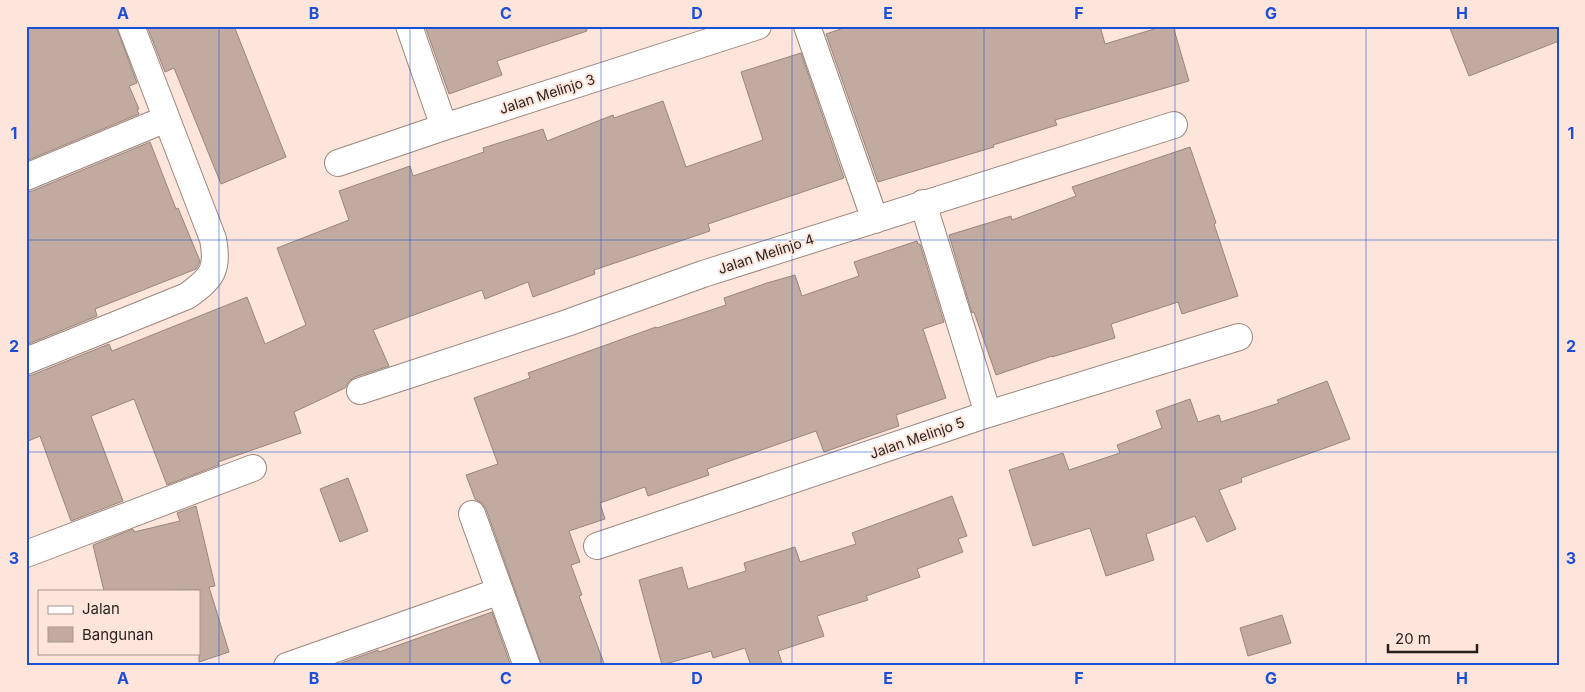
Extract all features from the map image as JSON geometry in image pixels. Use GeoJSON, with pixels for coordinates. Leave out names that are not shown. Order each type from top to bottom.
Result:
{"type":"FeatureCollection","features":[{"type":"Feature","properties":{"kind":"street"},"geometry":{"type":"LineString","coordinates":[[26,361],[187,296],[204,284],[214,269],[216,253],[213,239],[131,26]]}},
{"type":"Feature","properties":{"kind":"street"},"geometry":{"type":"LineString","coordinates":[[409,26],[444,127]]}},
{"type":"Feature","properties":{"kind":"street","name":"Jalan Melinjo 3"},"geometry":{"type":"LineString","coordinates":[[338,163],[758,26]]}},
{"type":"Feature","properties":{"kind":"street"},"geometry":{"type":"LineString","coordinates":[[807,26],[875,220]]}},
{"type":"Feature","properties":{"kind":"street"},"geometry":{"type":"LineString","coordinates":[[26,177],[166,119]]}},
{"type":"Feature","properties":{"kind":"street","name":"Jalan Melinjo 4"},"geometry":{"type":"LineString","coordinates":[[360,391],[567,323],[703,274],[1174,125]]}},
{"type":"Feature","properties":{"kind":"street"},"geometry":{"type":"LineString","coordinates":[[923,203],[988,414]]}},
{"type":"Feature","properties":{"kind":"street","name":"Jalan Melinjo 5"},"geometry":{"type":"LineString","coordinates":[[597,546],[988,414],[1238,337]]}},
{"type":"Feature","properties":{"kind":"street"},"geometry":{"type":"LineString","coordinates":[[26,554],[253,468]]}},
{"type":"Feature","properties":{"kind":"street"},"geometry":{"type":"LineString","coordinates":[[472,514],[527,666]]}},
{"type":"Feature","properties":{"kind":"street"},"geometry":{"type":"LineString","coordinates":[[287,666],[500,591]]}},
{"type":"Feature","properties":{"kind":"building"},"geometry":{"type":"Polygon","coordinates":[[[26,26],[116,26],[137,83],[129,86],[139,109],[137,110],[139,114],[26,161],[26,26]]]}},
{"type":"Feature","properties":{"kind":"building"},"geometry":{"type":"Polygon","coordinates":[[[147,26],[234,26],[286,157],[221,184],[174,68],[165,72],[147,26]]]}},
{"type":"Feature","properties":{"kind":"building"},"geometry":{"type":"Polygon","coordinates":[[[425,26],[586,26],[587,31],[497,61],[502,75],[449,94],[425,26]]]}},
{"type":"Feature","properties":{"kind":"building"},"geometry":{"type":"Polygon","coordinates":[[[850,26],[1100,26],[1105,44],[1164,26],[1173,26],[1189,81],[1055,120],[1057,125],[993,145],[994,147],[878,182],[826,34],[850,26]]]}},
{"type":"Feature","properties":{"kind":"building"},"geometry":{"type":"Polygon","coordinates":[[[1449,26],[1559,26],[1559,41],[1469,76],[1449,26]]]}},
{"type":"Feature","properties":{"kind":"building"},"geometry":{"type":"Polygon","coordinates":[[[801,53],[844,178],[708,224],[710,231],[594,270],[595,274],[533,297],[528,282],[485,299],[482,290],[373,330],[389,366],[355,377],[349,381],[345,388],[294,412],[301,433],[218,462],[219,465],[167,485],[134,399],[91,416],[123,501],[71,521],[40,436],[26,442],[26,376],[109,344],[112,351],[247,297],[265,344],[306,325],[277,248],[349,220],[339,191],[410,166],[413,176],[484,152],[483,148],[543,129],[547,141],[613,115],[614,118],[663,101],[686,167],[763,140],[741,72],[801,53]]]}},
{"type":"Feature","properties":{"kind":"building"},"geometry":{"type":"Polygon","coordinates":[[[150,142],[176,209],[178,208],[200,261],[198,266],[196,269],[95,309],[97,316],[26,345],[26,192],[150,142]]]}},
{"type":"Feature","properties":{"kind":"building"},"geometry":{"type":"Polygon","coordinates":[[[1190,147],[1238,296],[1182,314],[1178,302],[1111,324],[1115,338],[1052,356],[996,375],[974,312],[972,313],[949,235],[1011,216],[1012,220],[1076,196],[1072,187],[1190,147]]]}},
{"type":"Feature","properties":{"kind":"building"},"geometry":{"type":"Polygon","coordinates":[[[917,241],[920,244],[944,322],[923,329],[946,398],[896,415],[899,426],[824,452],[816,431],[707,469],[709,475],[648,496],[645,487],[600,503],[605,519],[569,531],[580,562],[571,565],[582,595],[579,596],[605,666],[542,666],[486,509],[482,503],[475,499],[466,475],[498,464],[474,398],[530,378],[528,373],[656,327],[726,305],[724,298],[767,283],[795,275],[802,296],[859,276],[854,262],[917,241]]]}},
{"type":"Feature","properties":{"kind":"building"},"geometry":{"type":"Polygon","coordinates":[[[1327,381],[1350,439],[1241,478],[1242,482],[1219,490],[1236,529],[1207,542],[1195,516],[1146,534],[1154,560],[1106,576],[1090,528],[1033,546],[1009,470],[1063,453],[1069,470],[1120,453],[1117,445],[1162,428],[1156,411],[1190,399],[1198,422],[1219,415],[1221,422],[1279,403],[1277,400],[1327,381]]]}},
{"type":"Feature","properties":{"kind":"building"},"geometry":{"type":"Polygon","coordinates":[[[348,478],[368,531],[340,542],[320,489],[348,478]]]}},
{"type":"Feature","properties":{"kind":"building"},"geometry":{"type":"Polygon","coordinates":[[[952,496],[967,536],[958,539],[963,552],[917,569],[920,577],[866,596],[868,600],[817,616],[824,636],[778,651],[783,666],[751,666],[745,648],[713,658],[711,651],[662,665],[639,580],[682,567],[688,589],[746,571],[744,563],[795,547],[800,562],[856,544],[852,533],[952,496]]]}},
{"type":"Feature","properties":{"kind":"building"},"geometry":{"type":"Polygon","coordinates":[[[196,506],[215,586],[209,587],[229,652],[199,662],[200,590],[104,590],[93,545],[133,529],[134,532],[180,521],[177,513],[196,506]]]}},
{"type":"Feature","properties":{"kind":"building"},"geometry":{"type":"Polygon","coordinates":[[[492,612],[511,666],[333,666],[378,650],[379,652],[492,612]]]}},
{"type":"Feature","properties":{"kind":"building"},"geometry":{"type":"Polygon","coordinates":[[[1282,615],[1291,643],[1248,656],[1240,628],[1282,615]]]}}]}
